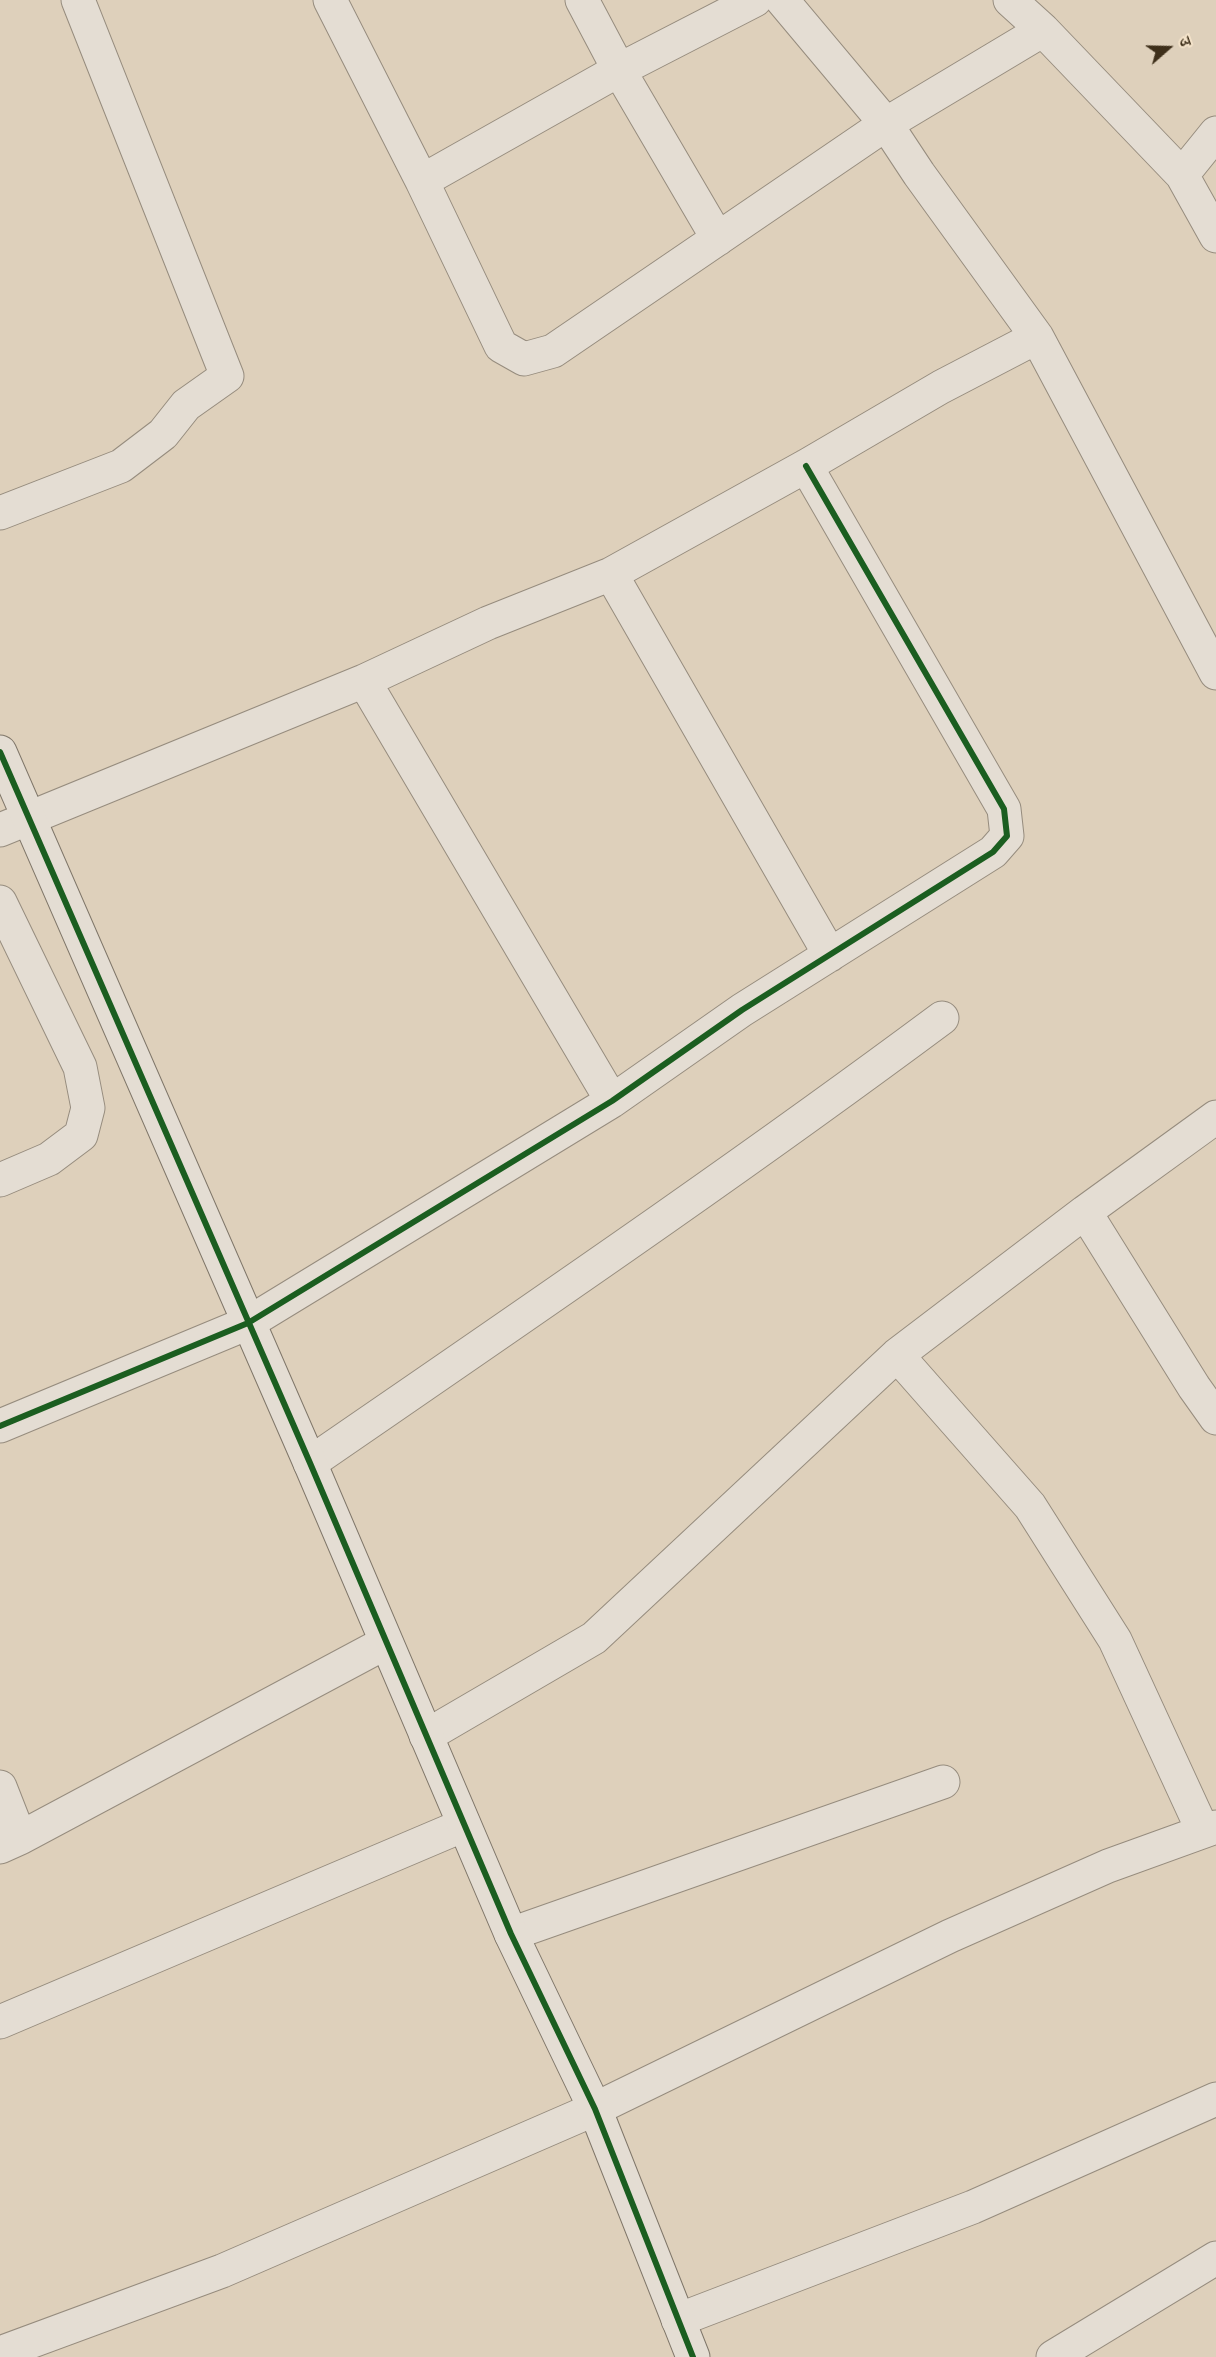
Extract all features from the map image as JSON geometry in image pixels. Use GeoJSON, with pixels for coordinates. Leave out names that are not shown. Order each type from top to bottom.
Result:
{"type":"FeatureCollection","features":[{"type":"Feature","properties":{"kind":"street"},"geometry":{"type":"LineString","coordinates":[[0,513],[121,466],[164,434],[186,405],[226,376],[78,0]]}},
{"type":"Feature","properties":{"kind":"street"},"geometry":{"type":"LineString","coordinates":[[330,0],[422,181],[501,346],[524,359],[554,351],[886,124],[1043,30]]}},
{"type":"Feature","properties":{"kind":"street"},"geometry":{"type":"LineString","coordinates":[[582,0],[619,70],[718,239]]}},
{"type":"Feature","properties":{"kind":"street"},"geometry":{"type":"LineString","coordinates":[[422,181],[619,70],[754,0]]}},
{"type":"Feature","properties":{"kind":"street"},"geometry":{"type":"LineString","coordinates":[[782,0],[886,124],[919,174],[1037,337],[1216,673]]}},
{"type":"Feature","properties":{"kind":"street"},"geometry":{"type":"LineString","coordinates":[[1010,0],[1043,30],[1182,175],[1216,236]]}},
{"type":"Feature","properties":{"kind":"street"},"geometry":{"type":"LineString","coordinates":[[1182,175],[1216,132]]}},
{"type":"Feature","properties":{"kind":"street"},"geometry":{"type":"LineString","coordinates":[[14,824],[364,681],[488,623],[610,574],[806,466],[941,387],[1037,337]]}},
{"type":"Feature","properties":{"kind":"street"},"geometry":{"type":"LineString","coordinates":[[0,1426],[248,1323],[612,1101],[742,1010],[993,852],[1006,836],[1004,809],[806,466]]}},
{"type":"Feature","properties":{"kind":"street"},"geometry":{"type":"LineString","coordinates":[[610,574],[830,955]]}},
{"type":"Feature","properties":{"kind":"street"},"geometry":{"type":"LineString","coordinates":[[364,681],[612,1101]]}},
{"type":"Feature","properties":{"kind":"street"},"geometry":{"type":"LineString","coordinates":[[0,752],[14,824],[248,1323],[511,1934],[595,2109],[693,2357]]}},
{"type":"Feature","properties":{"kind":"street"},"geometry":{"type":"LineString","coordinates":[[0,902],[81,1067],[88,1108],[81,1135],[49,1159],[0,1180]]}},
{"type":"Feature","properties":{"kind":"street"},"geometry":{"type":"LineString","coordinates":[[309,1464],[699,1196],[942,1018]]}},
{"type":"Feature","properties":{"kind":"street"},"geometry":{"type":"LineString","coordinates":[[426,1737],[594,1638],[897,1355],[1085,1212],[1216,1117]]}},
{"type":"Feature","properties":{"kind":"street"},"geometry":{"type":"LineString","coordinates":[[1085,1212],[1194,1387],[1216,1418]]}},
{"type":"Feature","properties":{"kind":"street"},"geometry":{"type":"LineString","coordinates":[[0,2353],[222,2271],[595,2109],[950,1936],[1108,1866],[1209,1829],[1115,1640],[1030,1506],[897,1355]]}},
{"type":"Feature","properties":{"kind":"street"},"geometry":{"type":"LineString","coordinates":[[0,1786],[10,1842],[385,1642]]}},
{"type":"Feature","properties":{"kind":"street"},"geometry":{"type":"LineString","coordinates":[[511,1934],[943,1782]]}},
{"type":"Feature","properties":{"kind":"street"},"geometry":{"type":"LineString","coordinates":[[0,2022],[464,1824]]}},
{"type":"Feature","properties":{"kind":"street"},"geometry":{"type":"LineString","coordinates":[[678,2320],[973,2207],[1216,2099]]}},
{"type":"Feature","properties":{"kind":"street"},"geometry":{"type":"LineString","coordinates":[[1053,2357],[1216,2258]]}},
{"type":"Feature","properties":{"kind":"cycle path"},"geometry":{"type":"LineString","coordinates":[[0,1426],[248,1323],[612,1101],[742,1010],[993,852],[1007,836],[1004,809],[806,466]]}},
{"type":"Feature","properties":{"kind":"cycle path"},"geometry":{"type":"LineString","coordinates":[[0,752],[310,1463],[511,1934],[595,2109],[693,2357]]}}]}
